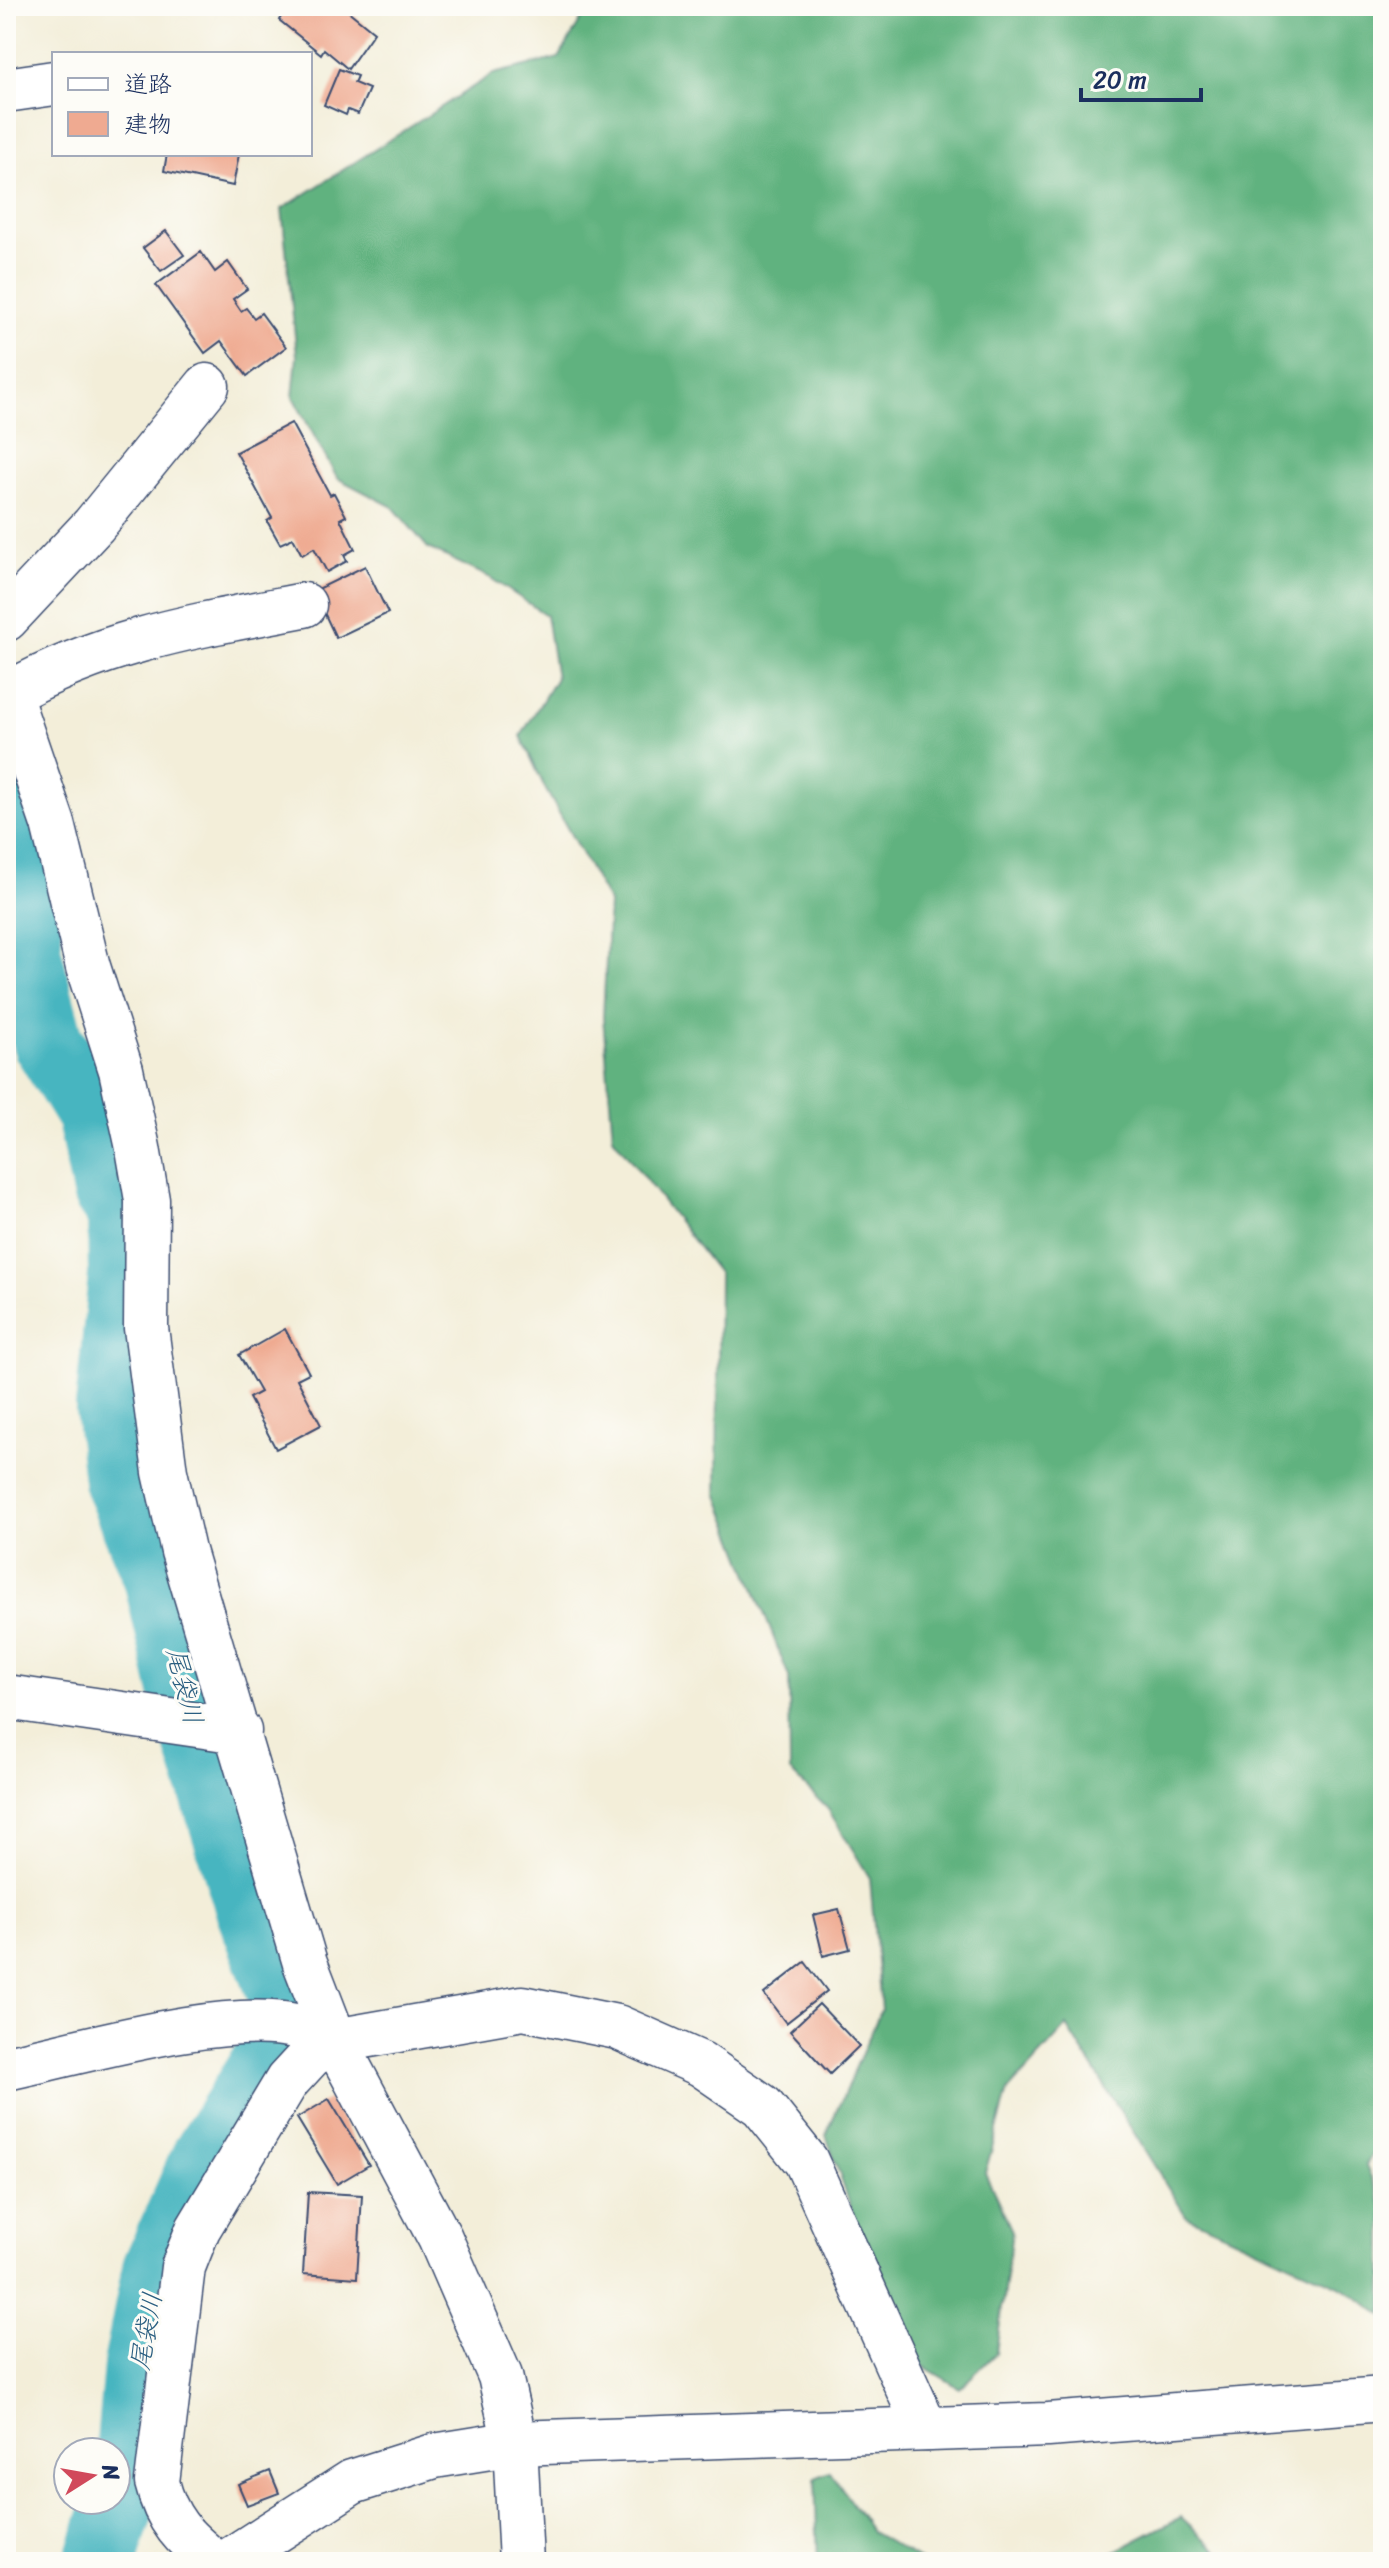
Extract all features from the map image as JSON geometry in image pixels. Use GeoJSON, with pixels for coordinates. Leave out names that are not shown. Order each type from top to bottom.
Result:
{"type":"FeatureCollection","features":[{"type":"Feature","properties":{"kind":"street"},"geometry":{"type":"LineString","coordinates":[[6,90],[52,83]]}},
{"type":"Feature","properties":{"kind":"street"},"geometry":{"type":"LineString","coordinates":[[6,619],[94,525],[207,386]]}},
{"type":"Feature","properties":{"kind":"street"},"geometry":{"type":"LineString","coordinates":[[304,605],[140,638],[61,665],[8,690],[53,824],[88,967],[124,1083],[147,1200],[146,1328],[165,1472],[183,1551],[210,1727],[335,2041],[446,2252],[500,2376],[515,2443],[521,2562]]}},
{"type":"Feature","properties":{"kind":"street"},"geometry":{"type":"LineString","coordinates":[[6,1697],[210,1727]]}},
{"type":"Feature","properties":{"kind":"street"},"geometry":{"type":"LineString","coordinates":[[214,2562],[193,2545],[164,2511],[157,2482],[183,2267],[198,2229],[287,2081],[311,2055],[335,2041],[523,2008],[617,2027],[701,2064],[762,2106],[806,2161],[926,2429]]}},
{"type":"Feature","properties":{"kind":"street"},"geometry":{"type":"LineString","coordinates":[[6,2068],[211,2025],[256,2022],[296,2026],[335,2041]]}},
{"type":"Feature","properties":{"kind":"street"},"geometry":{"type":"LineString","coordinates":[[227,2562],[352,2482],[434,2456],[515,2443],[1048,2425],[1383,2399]]}},
{"type":"Feature","properties":{"kind":"green space"},"geometry":{"type":"Polygon","coordinates":[[[589,6],[1383,6],[1383,2136],[1366,2165],[1383,2207],[1383,2315],[1344,2288],[1186,2216],[1067,2026],[1008,2091],[985,2173],[1012,2231],[996,2353],[960,2388],[908,2357],[882,2298],[826,2135],[881,2010],[870,1878],[828,1809],[790,1771],[789,1677],[717,1493],[719,1274],[613,1137],[603,1017],[609,903],[545,788],[521,736],[556,678],[546,615],[489,577],[428,548],[393,507],[337,478],[293,397],[297,356],[282,209],[493,74],[559,58],[589,6]]]}},
{"type":"Feature","properties":{"kind":"green space"},"geometry":{"type":"Polygon","coordinates":[[[830,2472],[872,2532],[923,2562],[818,2562],[815,2478],[830,2472]]]}},
{"type":"Feature","properties":{"kind":"green space"},"geometry":{"type":"Polygon","coordinates":[[[1181,2517],[1230,2562],[1095,2562],[1181,2517]]]}},
{"type":"Feature","properties":{"kind":"building"},"geometry":{"type":"Polygon","coordinates":[[[266,6],[342,6],[374,32],[348,69],[324,49],[321,54],[279,20],[284,13],[277,7],[273,12],[266,6]]]}},
{"type":"Feature","properties":{"kind":"building"},"geometry":{"type":"Polygon","coordinates":[[[339,69],[357,76],[354,83],[369,89],[358,114],[348,110],[346,115],[324,105],[339,69]]]}},
{"type":"Feature","properties":{"kind":"building"},"geometry":{"type":"Polygon","coordinates":[[[167,156],[239,156],[233,186],[164,171],[167,156]]]}},
{"type":"Feature","properties":{"kind":"building"},"geometry":{"type":"Polygon","coordinates":[[[166,231],[184,255],[161,271],[143,248],[166,231]]]}},
{"type":"Feature","properties":{"kind":"building"},"geometry":{"type":"Polygon","coordinates":[[[201,252],[215,272],[228,262],[247,289],[233,299],[241,311],[246,308],[254,318],[261,313],[286,347],[247,376],[221,341],[205,353],[156,285],[201,252]]]}},
{"type":"Feature","properties":{"kind":"building"},"geometry":{"type":"Polygon","coordinates":[[[291,423],[330,495],[334,493],[346,516],[340,519],[355,549],[344,555],[347,561],[327,572],[314,548],[302,555],[293,538],[280,544],[267,521],[272,518],[236,452],[291,423]]]}},
{"type":"Feature","properties":{"kind":"building"},"geometry":{"type":"Polygon","coordinates":[[[365,566],[388,613],[336,638],[314,591],[365,566]]]}},
{"type":"Feature","properties":{"kind":"building"},"geometry":{"type":"Polygon","coordinates":[[[285,1329],[309,1373],[297,1379],[321,1425],[276,1449],[249,1398],[260,1392],[239,1355],[285,1329]]]}},
{"type":"Feature","properties":{"kind":"building"},"geometry":{"type":"Polygon","coordinates":[[[839,1909],[850,1949],[823,1956],[813,1915],[839,1909]]]}},
{"type":"Feature","properties":{"kind":"building"},"geometry":{"type":"Polygon","coordinates":[[[805,1962],[827,1991],[786,2023],[764,1994],[805,1962]]]}},
{"type":"Feature","properties":{"kind":"building"},"geometry":{"type":"Polygon","coordinates":[[[819,2004],[859,2046],[830,2074],[790,2031],[819,2004]]]}},
{"type":"Feature","properties":{"kind":"building"},"geometry":{"type":"Polygon","coordinates":[[[329,2099],[369,2165],[337,2184],[297,2118],[329,2099]]]}},
{"type":"Feature","properties":{"kind":"building"},"geometry":{"type":"Polygon","coordinates":[[[308,2192],[362,2195],[357,2278],[303,2274],[308,2192]]]}},
{"type":"Feature","properties":{"kind":"building"},"geometry":{"type":"Polygon","coordinates":[[[270,2471],[279,2493],[247,2505],[238,2484],[270,2471]]]}},
{"type":"Feature","properties":{"kind":"waterway","name":"尾袋川"},"geometry":{"type":"LineString","coordinates":[[6,789],[22,859],[28,908],[25,950],[48,1042],[92,1114],[108,1191],[123,1213],[124,1276],[111,1408],[119,1480],[159,1577],[187,1699],[250,1905],[290,2011],[278,2045],[208,2155],[158,2269],[139,2366],[129,2476],[100,2562]]}}]}
